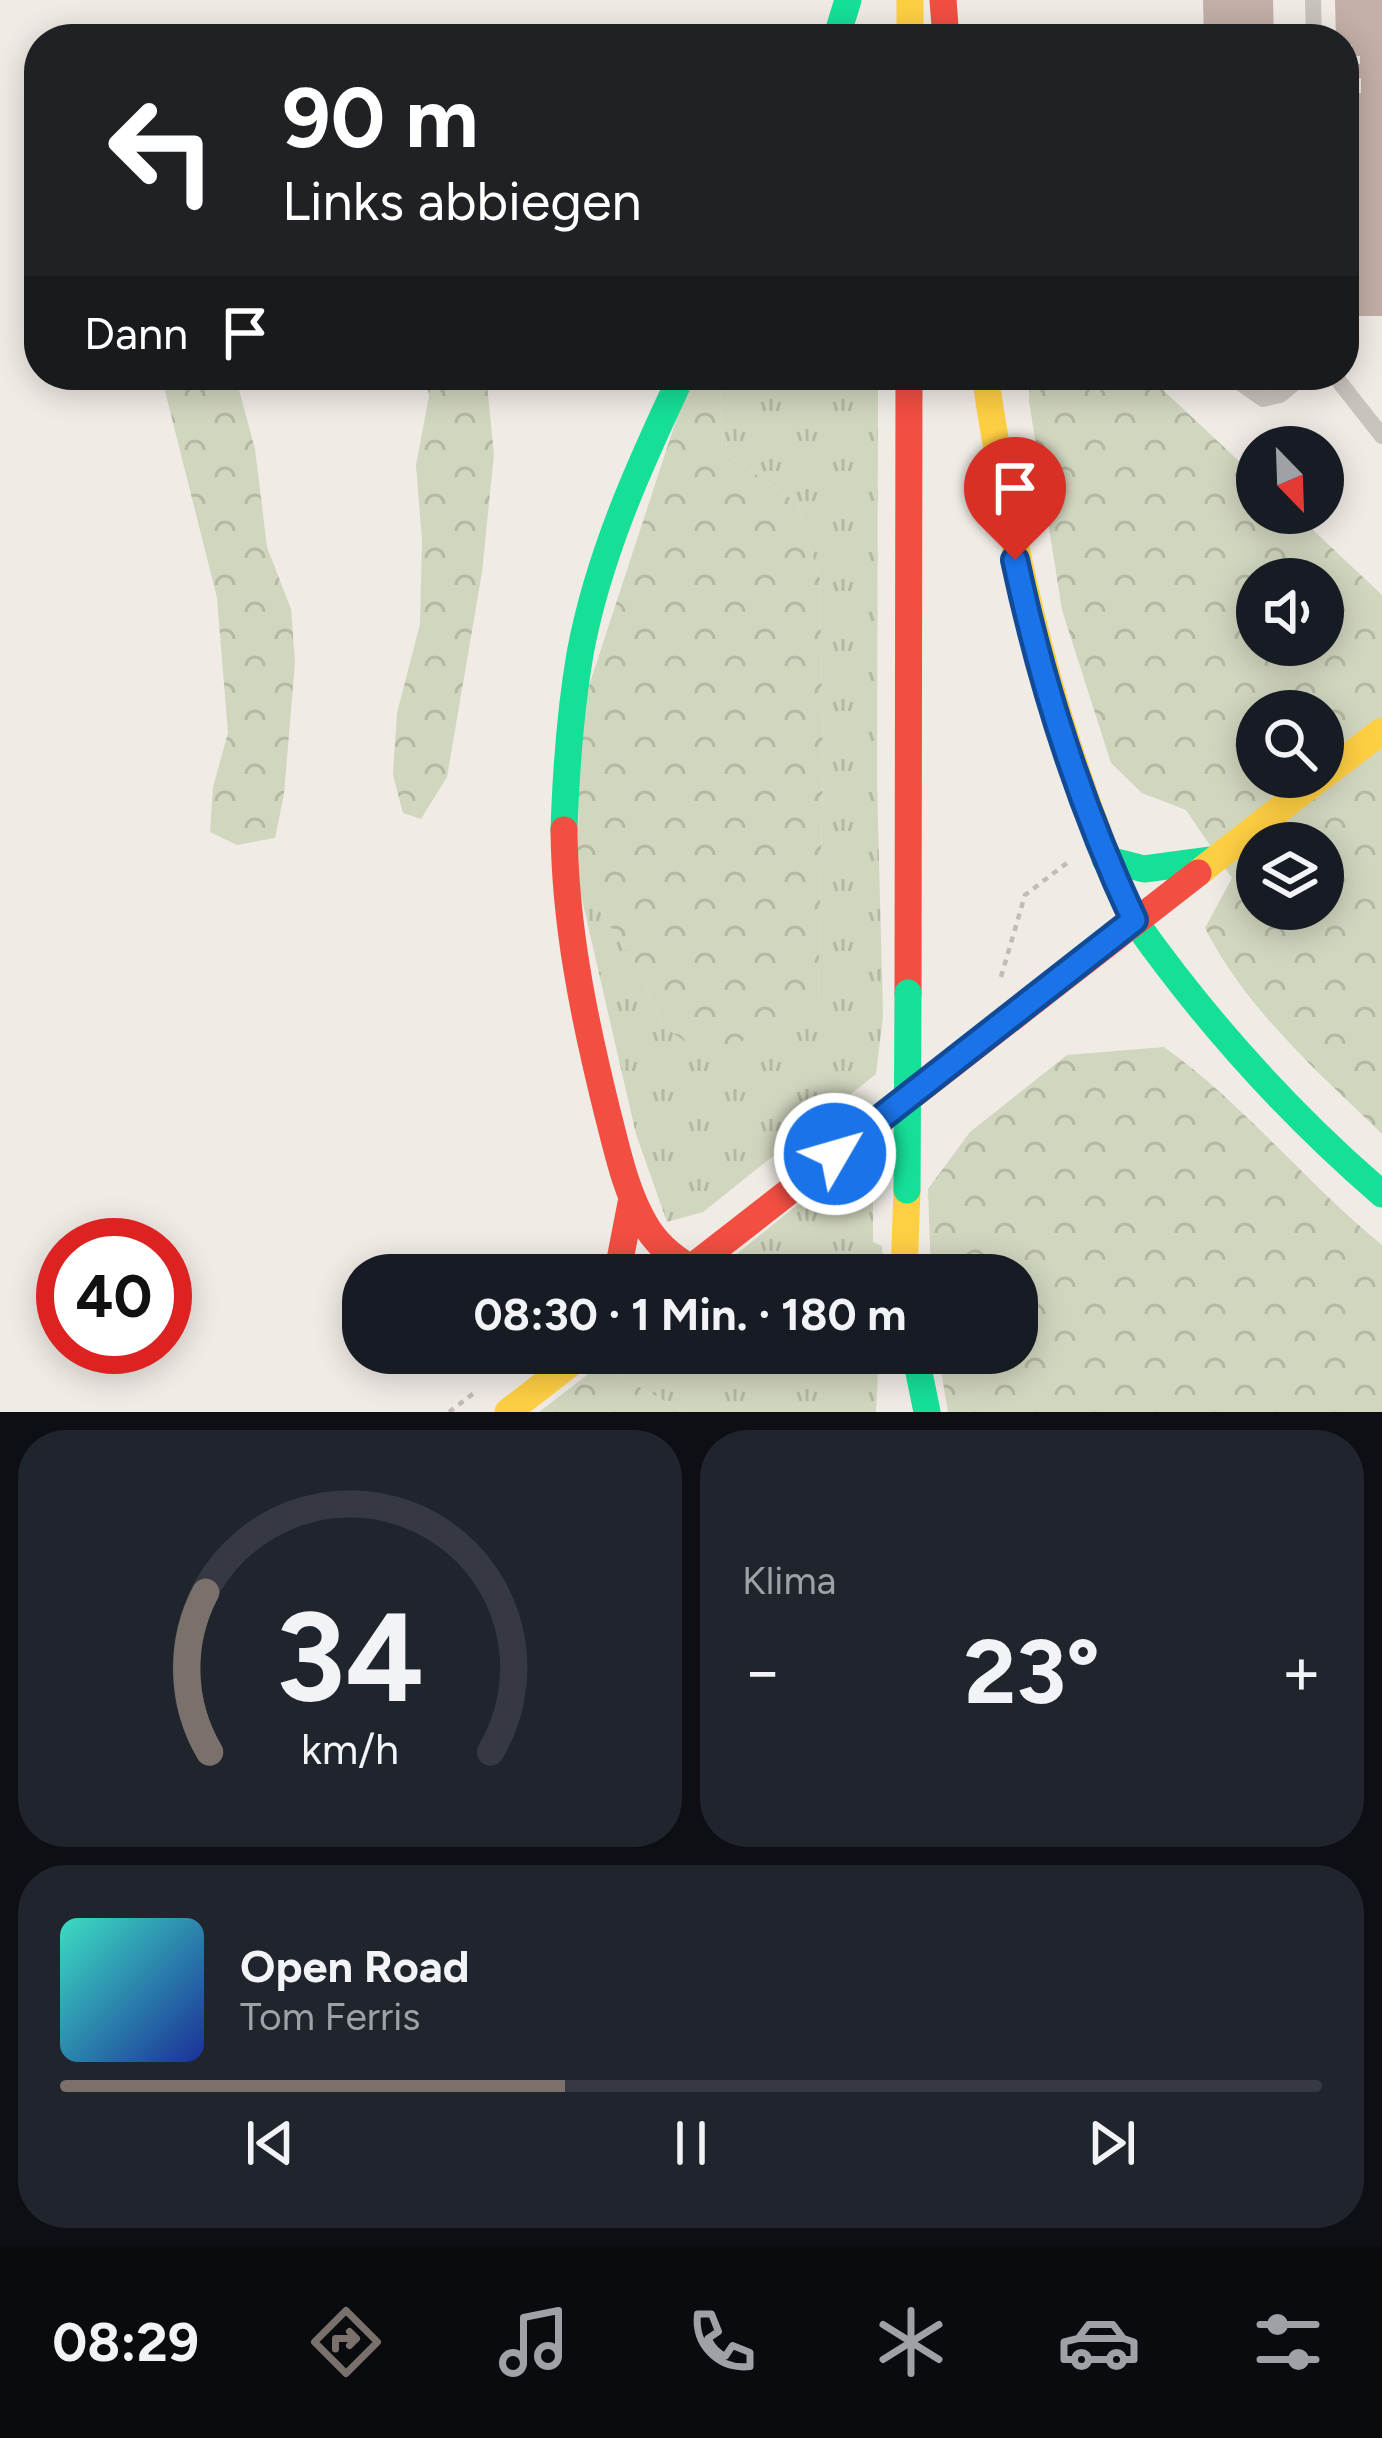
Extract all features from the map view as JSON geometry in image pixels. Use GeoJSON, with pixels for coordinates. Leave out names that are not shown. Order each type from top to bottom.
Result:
{"type":"FeatureCollection","features":[{"type":"Feature","properties":{"kind":"main road"},"geometry":{"type":"LineString","coordinates":[[667,1254],[632,1198],[583,1022],[563,878],[564,775],[578,662],[593,593],[634,474],[675,390]]}},
{"type":"Feature","properties":{"kind":"main road"},"geometry":{"type":"LineString","coordinates":[[905,1254],[909,390]]}},
{"type":"Feature","properties":{"kind":"main road"},"geometry":{"type":"LineString","coordinates":[[987,390],[1037,662],[1066,759],[1134,920],[1222,1034],[1282,1101],[1382,1194]]}},
{"type":"Feature","properties":{"kind":"main road"},"geometry":{"type":"LineString","coordinates":[[1344,760],[1382,731]]}},
{"type":"Feature","properties":{"kind":"main road"},"geometry":{"type":"LineString","coordinates":[[709,1254],[1293,798]]}},
{"type":"Feature","properties":{"kind":"main road"},"geometry":{"type":"LineString","coordinates":[[1105,859],[1144,869],[1211,860]]}},
{"type":"Feature","properties":{"kind":"main road"},"geometry":{"type":"LineString","coordinates":[[620,1254],[632,1198]]}},
{"type":"Feature","properties":{"kind":"main road"},"geometry":{"type":"LineString","coordinates":[[508,1412],[556,1374]]}},
{"type":"Feature","properties":{"kind":"main road"},"geometry":{"type":"LineString","coordinates":[[895,1388],[896,1374]]}},
{"type":"Feature","properties":{"kind":"main road"},"geometry":{"type":"LineString","coordinates":[[919,1374],[927,1412]]}},
{"type":"Feature","properties":{"kind":"lane"},"geometry":{"type":"LineString","coordinates":[[1250,390],[1263,399],[1286,390]]}},
{"type":"Feature","properties":{"kind":"lane"},"geometry":{"type":"LineString","coordinates":[[1346,390],[1382,436]]}},
{"type":"Feature","properties":{"kind":"green space"},"geometry":{"type":"Polygon","coordinates":[[[165,390],[239,390],[255,449],[267,547],[291,609],[295,662],[284,794],[275,838],[237,845],[210,832],[213,787],[228,733],[217,598],[165,390]]]}},
{"type":"Feature","properties":{"kind":"green space"},"geometry":{"type":"Polygon","coordinates":[[[428,390],[488,390],[494,454],[482,572],[447,777],[421,819],[403,813],[393,775],[397,713],[420,624],[422,540],[416,465],[428,390]]]}},
{"type":"Feature","properties":{"kind":"green space"},"geometry":{"type":"Polygon","coordinates":[[[686,390],[721,390],[723,452],[796,502],[820,579],[823,767],[818,1006],[706,1056],[663,1026],[636,964],[577,878],[581,710],[686,390]]]}},
{"type":"Feature","properties":{"kind":"green space"},"geometry":{"type":"Polygon","coordinates":[[[721,390],[878,390],[877,783],[883,1016],[876,1074],[703,1212],[667,1222],[636,1134],[577,878],[636,964],[663,1026],[818,1006],[823,767],[820,579],[796,502],[723,452],[721,390]]]}},
{"type":"Feature","properties":{"kind":"green space"},"geometry":{"type":"Polygon","coordinates":[[[1029,390],[1163,390],[1236,458],[1236,534],[1317,534],[1343,558],[1236,558],[1236,666],[1344,666],[1344,559],[1382,595],[1382,1134],[1262,1013],[1222,958],[1205,928],[1232,878],[1186,810],[1142,793],[1111,763],[1062,610],[1029,390]]]}},
{"type":"Feature","properties":{"kind":"green space"},"geometry":{"type":"Polygon","coordinates":[[[1164,1047],[1221,1093],[1382,1245],[1382,1412],[948,1412],[942,1374],[1038,1374],[1038,1254],[930,1254],[928,1189],[970,1132],[1067,1055],[1164,1047]]]}},
{"type":"Feature","properties":{"kind":"green space"},"geometry":{"type":"Polygon","coordinates":[[[873,1143],[873,1242],[882,1246],[883,1254],[737,1254],[873,1143]]]}},
{"type":"Feature","properties":{"kind":"green space"},"geometry":{"type":"Polygon","coordinates":[[[588,1374],[616,1374],[684,1412],[539,1412],[588,1374]]]}},
{"type":"Feature","properties":{"kind":"green space"},"geometry":{"type":"Polygon","coordinates":[[[616,1374],[878,1374],[876,1412],[684,1412],[616,1374]]]}},
{"type":"Feature","properties":{"kind":"building"},"geometry":{"type":"Polygon","coordinates":[[[1203,0],[1273,0],[1274,24],[1204,24],[1203,0]]]}},
{"type":"Feature","properties":{"kind":"building"},"geometry":{"type":"Polygon","coordinates":[[[1335,0],[1382,0],[1382,316],[1359,316],[1359,24],[1336,24],[1335,0]]]}},
{"type":"Feature","properties":{"kind":"traffic: fast"},"geometry":{"type":"LineString","coordinates":[[841,24],[848,0]]}},
{"type":"Feature","properties":{"kind":"traffic: fast"},"geometry":{"type":"LineString","coordinates":[[564,830],[571,719],[588,618],[622,511],[675,390]]}},
{"type":"Feature","properties":{"kind":"traffic: fast"},"geometry":{"type":"LineString","coordinates":[[1105,859],[1144,869],[1211,860]]}},
{"type":"Feature","properties":{"kind":"traffic: fast"},"geometry":{"type":"LineString","coordinates":[[1134,920],[1249,1064],[1382,1194]]}},
{"type":"Feature","properties":{"kind":"traffic: fast"},"geometry":{"type":"LineString","coordinates":[[907,1190],[908,993]]}},
{"type":"Feature","properties":{"kind":"traffic: fast"},"geometry":{"type":"LineString","coordinates":[[919,1374],[927,1412]]}},
{"type":"Feature","properties":{"kind":"traffic: slow"},"geometry":{"type":"LineString","coordinates":[[910,0],[910,24]]}},
{"type":"Feature","properties":{"kind":"traffic: slow"},"geometry":{"type":"LineString","coordinates":[[988,390],[1009,515],[1041,652],[1082,787],[1134,920]]}},
{"type":"Feature","properties":{"kind":"traffic: slow"},"geometry":{"type":"LineString","coordinates":[[1344,760],[1382,731]]}},
{"type":"Feature","properties":{"kind":"traffic: slow"},"geometry":{"type":"LineString","coordinates":[[1198,873],[1294,798]]}},
{"type":"Feature","properties":{"kind":"traffic: slow"},"geometry":{"type":"LineString","coordinates":[[905,1254],[907,1190]]}},
{"type":"Feature","properties":{"kind":"traffic: slow"},"geometry":{"type":"LineString","coordinates":[[508,1412],[557,1374]]}},
{"type":"Feature","properties":{"kind":"traffic: jam"},"geometry":{"type":"LineString","coordinates":[[943,0],[945,24]]}},
{"type":"Feature","properties":{"kind":"traffic: jam"},"geometry":{"type":"LineString","coordinates":[[908,993],[909,390]]}},
{"type":"Feature","properties":{"kind":"traffic: jam"},"geometry":{"type":"LineString","coordinates":[[564,830],[577,972],[622,1169],[649,1231],[672,1254]]}},
{"type":"Feature","properties":{"kind":"traffic: jam"},"geometry":{"type":"LineString","coordinates":[[709,1254],[1198,873]]}},
{"type":"Feature","properties":{"kind":"traffic: jam"},"geometry":{"type":"LineString","coordinates":[[621,1254],[632,1198]]}},
{"type":"Feature","properties":{"kind":"route"},"geometry":{"type":"LineString","coordinates":[[835,1154],[1134,920],[1066,759],[1037,662],[1015,560]]}}]}
